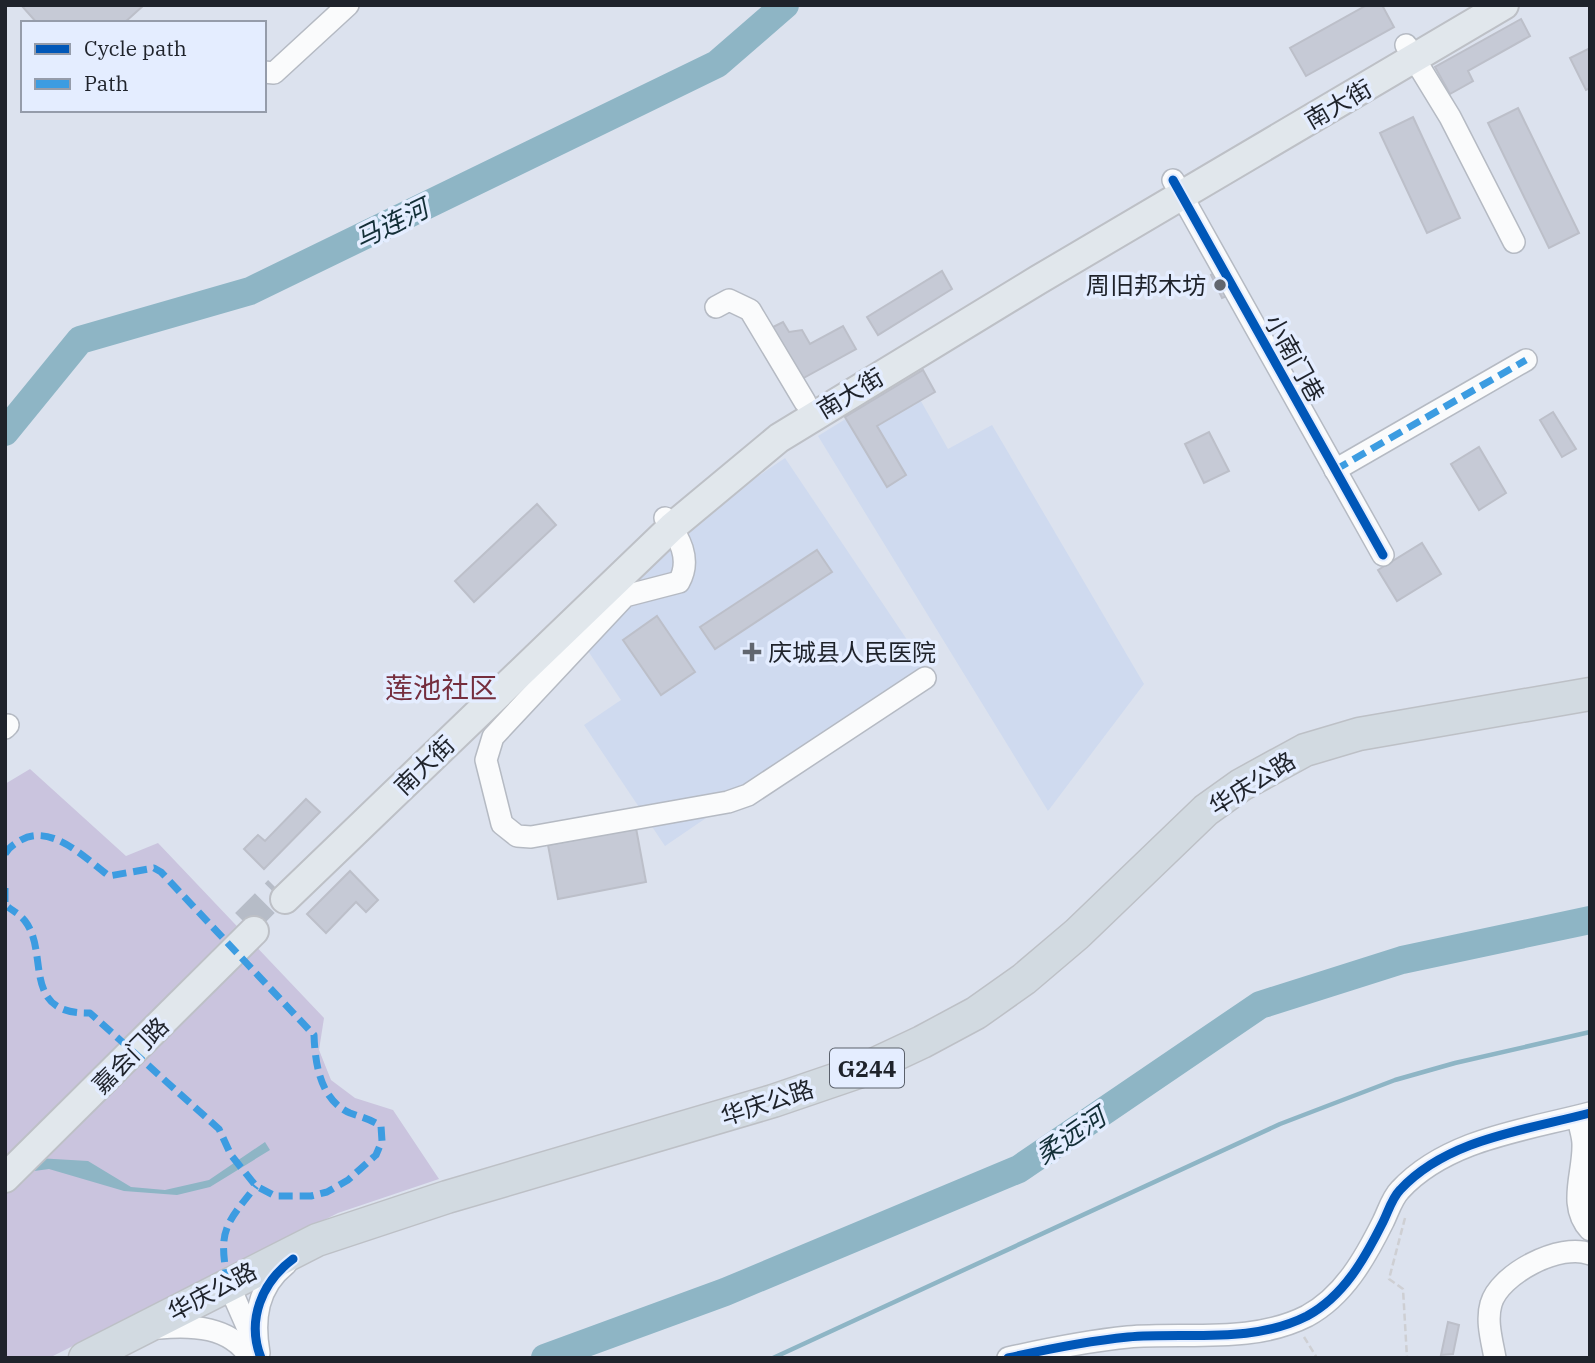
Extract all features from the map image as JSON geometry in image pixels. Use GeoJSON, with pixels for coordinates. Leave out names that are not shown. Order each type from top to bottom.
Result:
{"type":"FeatureCollection","features":[{"type":"Feature","properties":{"kind":"highway","name":"华庆公路"},"geometry":{"type":"LineString","coordinates":[[103,1358],[317,1240],[369,1221],[773,1101],[858,1072],[922,1042],[976,1013],[1024,979],[1077,934],[1206,810],[1241,785],[1305,750],[1359,734],[1590,694]]}},
{"type":"Feature","properties":{"kind":"highway","name":"华庆公路"},"geometry":{"type":"LineString","coordinates":[[85,1358],[293,1259],[423,1213],[776,1109],[862,1079],[926,1050],[981,1019],[1029,985],[1082,940],[1211,817],[1246,792],[1308,759],[1360,743],[1590,703]]}},
{"type":"Feature","properties":{"kind":"main road","name":"南大街"},"geometry":{"type":"LineString","coordinates":[[1410,52],[1474,5]]}},
{"type":"Feature","properties":{"kind":"main road","name":"南大街"},"geometry":{"type":"LineString","coordinates":[[281,895],[668,523],[718,468],[805,402],[1410,52],[1504,5]]}},
{"type":"Feature","properties":{"kind":"main road","name":"南大街"},"geometry":{"type":"LineString","coordinates":[[668,523],[812,416],[1177,188]]}},
{"type":"Feature","properties":{"kind":"main road","name":"嘉会门路"},"geometry":{"type":"LineString","coordinates":[[5,1178],[21,1152],[249,927]]}},
{"type":"Feature","properties":{"kind":"street"},"geometry":{"type":"LineString","coordinates":[[266,72],[274,74],[288,64],[348,5]]}},
{"type":"Feature","properties":{"kind":"street"},"geometry":{"type":"LineString","coordinates":[[1410,52],[1450,117],[1514,242]]}},
{"type":"Feature","properties":{"kind":"street","name":"小南门巷"},"geometry":{"type":"LineString","coordinates":[[1177,188],[1383,555]]}},
{"type":"Feature","properties":{"kind":"street"},"geometry":{"type":"LineString","coordinates":[[716,307],[729,300],[750,310],[805,402]]}},
{"type":"Feature","properties":{"kind":"street"},"geometry":{"type":"LineString","coordinates":[[1335,470],[1526,360]]}},
{"type":"Feature","properties":{"kind":"street"},"geometry":{"type":"LineString","coordinates":[[668,523],[684,547],[684,573],[678,582],[625,596],[493,737],[486,760],[490,781],[502,824],[517,836],[531,837],[728,802],[748,795],[925,678]]}},
{"type":"Feature","properties":{"kind":"street"},"geometry":{"type":"LineString","coordinates":[[1008,1358],[1073,1344],[1130,1337],[1215,1336],[1306,1316],[1332,1297],[1361,1265],[1399,1191],[1435,1161],[1477,1143],[1584,1115],[1583,1145],[1577,1182],[1581,1220],[1590,1230]]}},
{"type":"Feature","properties":{"kind":"street"},"geometry":{"type":"LineString","coordinates":[[1495,1358],[1490,1310],[1504,1283],[1560,1252],[1581,1250],[1590,1254]]}},
{"type":"Feature","properties":{"kind":"street"},"geometry":{"type":"LineString","coordinates":[[257,1356],[256,1331],[261,1296],[274,1275],[293,1259]]}},
{"type":"Feature","properties":{"kind":"street"},"geometry":{"type":"LineString","coordinates":[[226,1289],[257,1356]]}},
{"type":"Feature","properties":{"kind":"street"},"geometry":{"type":"LineString","coordinates":[[159,1328],[208,1329],[231,1338],[257,1356]]}},
{"type":"Feature","properties":{"kind":"path"},"geometry":{"type":"LineString","coordinates":[[1399,1191],[1406,1222],[1392,1258],[1388,1279],[1403,1289],[1407,1358]]}},
{"type":"Feature","properties":{"kind":"path"},"geometry":{"type":"LineString","coordinates":[[1292,1320],[1317,1358]]}},
{"type":"Feature","properties":{"kind":"shaded area"},"geometry":{"type":"Polygon","coordinates":[[[909,380],[948,449],[992,425],[1144,684],[1048,811],[818,436],[909,380]]]}},
{"type":"Feature","properties":{"kind":"shaded area","name":"庆城县人民医院"},"geometry":{"type":"Polygon","coordinates":[[[785,458],[926,668],[665,846],[584,725],[621,700],[578,636],[699,516],[785,458]]]}},
{"type":"Feature","properties":{"kind":"shaded area"},"geometry":{"type":"Polygon","coordinates":[[[30,769],[126,856],[158,843],[324,1018],[319,1050],[331,1080],[355,1098],[393,1110],[439,1179],[338,1213],[49,1358],[5,1358],[5,784],[30,769]]]}},
{"type":"Feature","properties":{"kind":"shaded area"},"geometry":{"type":"Polygon","coordinates":[[[265,1142],[270,1150],[210,1187],[177,1195],[124,1191],[49,1169],[5,1175],[37,1158],[88,1161],[131,1187],[165,1190],[209,1180],[265,1142]]]}},
{"type":"Feature","properties":{"kind":"building"},"geometry":{"type":"Polygon","coordinates":[[[21,5],[144,5],[126,21],[35,21],[21,5]]]}},
{"type":"Feature","properties":{"kind":"building"},"geometry":{"type":"Polygon","coordinates":[[[1367,5],[1382,5],[1394,27],[1306,76],[1290,48],[1367,5]]]}},
{"type":"Feature","properties":{"kind":"building"},"geometry":{"type":"Polygon","coordinates":[[[1521,19],[1530,36],[1468,71],[1473,81],[1450,94],[1435,67],[1521,19]]]}},
{"type":"Feature","properties":{"kind":"building"},"geometry":{"type":"Polygon","coordinates":[[[1590,48],[1590,88],[1586,90],[1570,58],[1590,48]]]}},
{"type":"Feature","properties":{"kind":"building"},"geometry":{"type":"Polygon","coordinates":[[[1518,108],[1579,233],[1549,248],[1488,123],[1518,108]]]}},
{"type":"Feature","properties":{"kind":"building"},"geometry":{"type":"Polygon","coordinates":[[[1413,117],[1460,218],[1427,233],[1380,133],[1413,117]]]}},
{"type":"Feature","properties":{"kind":"building"},"geometry":{"type":"Polygon","coordinates":[[[942,271],[952,289],[878,335],[867,317],[942,271]]]}},
{"type":"Feature","properties":{"kind":"building","name":"周旧邦木坊"},"geometry":{"type":"Polygon","coordinates":[[[1218,271],[1230,295],[1222,298],[1211,275],[1218,271]]]}},
{"type":"Feature","properties":{"kind":"building"},"geometry":{"type":"Polygon","coordinates":[[[783,322],[789,332],[802,330],[810,344],[843,326],[856,349],[800,380],[771,328],[783,322]]]}},
{"type":"Feature","properties":{"kind":"building"},"geometry":{"type":"Polygon","coordinates":[[[923,370],[935,392],[877,426],[906,475],[887,487],[845,417],[923,370]]]}},
{"type":"Feature","properties":{"kind":"building"},"geometry":{"type":"Polygon","coordinates":[[[1553,412],[1576,449],[1562,457],[1540,420],[1553,412]]]}},
{"type":"Feature","properties":{"kind":"building"},"geometry":{"type":"Polygon","coordinates":[[[1209,432],[1229,471],[1204,483],[1185,444],[1209,432]]]}},
{"type":"Feature","properties":{"kind":"building"},"geometry":{"type":"Polygon","coordinates":[[[1479,447],[1506,493],[1479,510],[1451,464],[1479,447]]]}},
{"type":"Feature","properties":{"kind":"building"},"geometry":{"type":"Polygon","coordinates":[[[537,504],[556,525],[474,602],[455,581],[537,504]]]}},
{"type":"Feature","properties":{"kind":"building"},"geometry":{"type":"Polygon","coordinates":[[[1422,543],[1441,574],[1397,601],[1378,570],[1422,543]]]}},
{"type":"Feature","properties":{"kind":"building"},"geometry":{"type":"Polygon","coordinates":[[[817,550],[832,572],[715,649],[700,627],[817,550]]]}},
{"type":"Feature","properties":{"kind":"building"},"geometry":{"type":"Polygon","coordinates":[[[657,616],[695,672],[661,695],[623,640],[657,616]]]}},
{"type":"Feature","properties":{"kind":"building"},"geometry":{"type":"Polygon","coordinates":[[[306,799],[320,812],[264,869],[244,849],[258,835],[265,841],[306,799]]]}},
{"type":"Feature","properties":{"kind":"building"},"geometry":{"type":"Polygon","coordinates":[[[636,828],[646,882],[558,899],[548,845],[636,828]]]}},
{"type":"Feature","properties":{"kind":"building"},"geometry":{"type":"Polygon","coordinates":[[[350,871],[378,900],[366,912],[356,902],[326,933],[307,914],[350,871]]]}},
{"type":"Feature","properties":{"kind":"building"},"geometry":{"type":"Polygon","coordinates":[[[1448,1322],[1459,1325],[1453,1354],[1441,1355],[1448,1322]]]}},
{"type":"Feature","properties":{"kind":"waterway","name":"马连河"},"geometry":{"type":"LineString","coordinates":[[5,432],[80,340],[250,291],[717,64],[785,5]]}},
{"type":"Feature","properties":{"kind":"waterway","name":"柔远河"},"geometry":{"type":"LineString","coordinates":[[545,1358],[725,1292],[1019,1169],[1260,1005],[1402,960],[1590,920]]}},
{"type":"Feature","properties":{"kind":"waterway"},"geometry":{"type":"LineString","coordinates":[[773,1358],[1280,1124],[1395,1080],[1455,1063],[1590,1032]]}},
{"type":"Feature","properties":{"kind":"tunnel"},"geometry":{"type":"LineString","coordinates":[[245,923],[278,890]]}},
{"type":"Feature","properties":{"kind":"marked path"},"geometry":{"type":"LineString","coordinates":[[1335,470],[1526,360]]}},
{"type":"Feature","properties":{"kind":"marked path"},"geometry":{"type":"LineString","coordinates":[[5,854],[21,840],[45,836],[68,845],[109,876],[154,868],[161,872],[314,1035],[321,1080],[332,1099],[350,1113],[381,1126],[382,1141],[376,1155],[348,1180],[327,1192],[311,1196],[275,1196],[256,1186],[231,1155],[219,1129],[90,1013],[68,1011],[54,1004],[45,993],[32,934],[23,919],[8,907]]}},
{"type":"Feature","properties":{"kind":"marked path"},"geometry":{"type":"LineString","coordinates":[[5,888],[5,910]]}},
{"type":"Feature","properties":{"kind":"marked path"},"geometry":{"type":"LineString","coordinates":[[228,1283],[224,1252],[226,1230],[256,1186]]}},
{"type":"Feature","properties":{"kind":"cycle path"},"geometry":{"type":"LineString","coordinates":[[1173,180],[1383,555]]}},
{"type":"Feature","properties":{"kind":"cycle path"},"geometry":{"type":"LineString","coordinates":[[1008,1358],[1128,1337],[1242,1334],[1286,1325],[1320,1308],[1343,1287],[1369,1249],[1395,1197],[1419,1173],[1441,1159],[1489,1139],[1590,1113]]}},
{"type":"Feature","properties":{"kind":"cycle path"},"geometry":{"type":"LineString","coordinates":[[261,1358],[255,1330],[260,1303],[273,1279],[293,1259]]}},
{"type":"Feature","properties":{"kind":"place","name":"周旧邦木坊"},"geometry":{"type":"Point","coordinates":[1220,285]}},
{"type":"Feature","properties":{"kind":"place","name":"庆城县人民医院"},"geometry":{"type":"Point","coordinates":[752,652]}},
{"type":"Feature","properties":{"kind":"district","name":"莲池社区"},"geometry":{"type":"Point","coordinates":[441,687]}}]}
